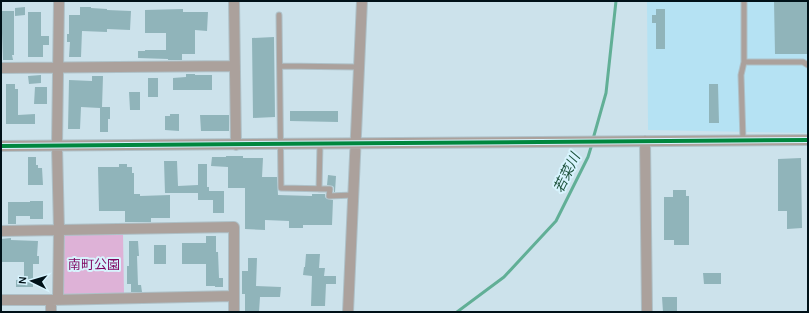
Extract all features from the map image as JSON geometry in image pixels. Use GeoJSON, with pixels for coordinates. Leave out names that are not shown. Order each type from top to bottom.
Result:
{"type":"FeatureCollection","features":[{"type":"Feature","properties":{"kind":"street"},"geometry":{"type":"LineString","coordinates":[[50,312],[54,299],[59,230],[57,146],[59,1]]}},
{"type":"Feature","properties":{"kind":"street"},"geometry":{"type":"LineString","coordinates":[[234,1],[236,144]]}},
{"type":"Feature","properties":{"kind":"street"},"geometry":{"type":"LineString","coordinates":[[348,312],[362,1]]}},
{"type":"Feature","properties":{"kind":"street"},"geometry":{"type":"LineString","coordinates":[[1,68],[235,66]]}},
{"type":"Feature","properties":{"kind":"street"},"geometry":{"type":"LineString","coordinates":[[1,146],[808,140]]}},
{"type":"Feature","properties":{"kind":"street"},"geometry":{"type":"LineString","coordinates":[[645,141],[646,312]]}},
{"type":"Feature","properties":{"kind":"street"},"geometry":{"type":"LineString","coordinates":[[1,231],[234,227],[234,312]]}},
{"type":"Feature","properties":{"kind":"street"},"geometry":{"type":"LineString","coordinates":[[1,300],[234,296]]}},
{"type":"Feature","properties":{"kind":"lane"},"geometry":{"type":"LineString","coordinates":[[743,140],[741,75],[744,62],[744,1]]}},
{"type":"Feature","properties":{"kind":"lane"},"geometry":{"type":"LineString","coordinates":[[279,15],[281,188],[330,188],[329,196],[353,195]]}},
{"type":"Feature","properties":{"kind":"lane"},"geometry":{"type":"LineString","coordinates":[[744,62],[803,62],[808,65]]}},
{"type":"Feature","properties":{"kind":"lane"},"geometry":{"type":"LineString","coordinates":[[280,66],[359,67]]}},
{"type":"Feature","properties":{"kind":"lane"},"geometry":{"type":"LineString","coordinates":[[319,189],[320,144]]}},
{"type":"Feature","properties":{"kind":"shaded area"},"geometry":{"type":"Polygon","coordinates":[[[647,1],[808,1],[808,133],[648,130],[647,1]]]}},
{"type":"Feature","properties":{"kind":"green space","name":"南町公園"},"geometry":{"type":"Polygon","coordinates":[[[123,234],[124,293],[64,294],[63,235],[123,234]]]}},
{"type":"Feature","properties":{"kind":"building"},"geometry":{"type":"Polygon","coordinates":[[[774,1],[808,1],[808,54],[775,54],[774,1]]]}},
{"type":"Feature","properties":{"kind":"building"},"geometry":{"type":"Polygon","coordinates":[[[25,7],[25,15],[15,16],[15,8],[25,7]]]}},
{"type":"Feature","properties":{"kind":"building"},"geometry":{"type":"Polygon","coordinates":[[[80,7],[131,11],[130,30],[107,29],[107,32],[82,31],[81,57],[69,57],[70,42],[67,42],[67,34],[69,34],[69,15],[80,15],[80,7]]]}},
{"type":"Feature","properties":{"kind":"building"},"geometry":{"type":"Polygon","coordinates":[[[183,9],[183,12],[208,12],[207,31],[195,30],[195,54],[182,54],[182,60],[138,58],[138,51],[166,50],[166,33],[145,33],[145,10],[183,9]]]}},
{"type":"Feature","properties":{"kind":"building"},"geometry":{"type":"Polygon","coordinates":[[[656,9],[665,9],[665,49],[656,49],[656,23],[652,23],[652,15],[656,15],[656,9]]]}},
{"type":"Feature","properties":{"kind":"building"},"geometry":{"type":"Polygon","coordinates":[[[1,11],[14,11],[13,60],[3,60],[1,11]]]}},
{"type":"Feature","properties":{"kind":"building"},"geometry":{"type":"Polygon","coordinates":[[[28,12],[41,12],[41,36],[49,36],[49,45],[43,45],[43,57],[28,57],[28,12]]]}},
{"type":"Feature","properties":{"kind":"building"},"geometry":{"type":"Polygon","coordinates":[[[274,37],[275,117],[253,118],[252,38],[274,37]]]}},
{"type":"Feature","properties":{"kind":"building"},"geometry":{"type":"Polygon","coordinates":[[[186,74],[212,75],[212,90],[173,90],[173,78],[186,77],[186,74]]]}},
{"type":"Feature","properties":{"kind":"building"},"geometry":{"type":"Polygon","coordinates":[[[41,75],[41,83],[29,84],[28,76],[41,75]]]}},
{"type":"Feature","properties":{"kind":"building"},"geometry":{"type":"Polygon","coordinates":[[[92,76],[103,76],[102,107],[110,107],[108,132],[100,132],[100,108],[81,107],[80,129],[68,129],[69,80],[92,81],[92,76]]]}},
{"type":"Feature","properties":{"kind":"building"},"geometry":{"type":"Polygon","coordinates":[[[148,78],[158,78],[158,97],[148,97],[148,78]]]}},
{"type":"Feature","properties":{"kind":"building"},"geometry":{"type":"Polygon","coordinates":[[[6,84],[15,84],[15,89],[18,89],[18,115],[35,114],[35,124],[6,124],[6,84]]]}},
{"type":"Feature","properties":{"kind":"building"},"geometry":{"type":"Polygon","coordinates":[[[709,84],[718,84],[719,123],[709,123],[709,84]]]}},
{"type":"Feature","properties":{"kind":"building"},"geometry":{"type":"Polygon","coordinates":[[[35,87],[47,87],[47,104],[34,104],[35,87]]]}},
{"type":"Feature","properties":{"kind":"building"},"geometry":{"type":"Polygon","coordinates":[[[129,92],[140,92],[140,110],[130,110],[129,92]]]}},
{"type":"Feature","properties":{"kind":"building"},"geometry":{"type":"Polygon","coordinates":[[[290,111],[338,111],[338,122],[290,121],[290,111]]]}},
{"type":"Feature","properties":{"kind":"building"},"geometry":{"type":"Polygon","coordinates":[[[170,114],[179,114],[179,131],[165,130],[165,116],[170,116],[170,114]]]}},
{"type":"Feature","properties":{"kind":"building"},"geometry":{"type":"Polygon","coordinates":[[[200,115],[229,115],[229,131],[201,131],[200,115]]]}},
{"type":"Feature","properties":{"kind":"building"},"geometry":{"type":"Polygon","coordinates":[[[226,156],[263,158],[262,177],[277,177],[278,195],[312,196],[312,194],[325,194],[327,199],[333,200],[332,225],[303,225],[303,228],[289,228],[289,221],[265,220],[265,230],[245,229],[245,188],[228,188],[228,167],[211,166],[212,157],[226,156]]]}},
{"type":"Feature","properties":{"kind":"building"},"geometry":{"type":"Polygon","coordinates":[[[28,157],[36,157],[36,165],[38,165],[38,168],[42,168],[43,185],[28,185],[28,157]]]}},
{"type":"Feature","properties":{"kind":"building"},"geometry":{"type":"Polygon","coordinates":[[[801,158],[802,228],[787,229],[787,211],[778,211],[778,159],[801,158]]]}},
{"type":"Feature","properties":{"kind":"building"},"geometry":{"type":"Polygon","coordinates":[[[164,161],[177,161],[178,186],[198,185],[198,164],[207,164],[207,187],[209,187],[209,191],[224,191],[224,213],[213,213],[213,200],[198,200],[198,193],[165,193],[164,161]]]}},
{"type":"Feature","properties":{"kind":"building"},"geometry":{"type":"Polygon","coordinates":[[[119,164],[127,164],[127,167],[132,167],[132,173],[134,173],[134,194],[140,194],[140,196],[170,195],[170,218],[151,218],[151,222],[125,222],[125,211],[99,211],[98,167],[119,167],[119,164]]]}},
{"type":"Feature","properties":{"kind":"building"},"geometry":{"type":"Polygon","coordinates":[[[328,175],[336,176],[335,192],[333,186],[327,185],[328,175]]]}},
{"type":"Feature","properties":{"kind":"building"},"geometry":{"type":"Polygon","coordinates":[[[673,190],[686,190],[686,196],[689,196],[689,245],[674,245],[674,240],[664,240],[664,197],[673,197],[673,190]]]}},
{"type":"Feature","properties":{"kind":"building"},"geometry":{"type":"Polygon","coordinates":[[[43,201],[43,219],[30,219],[30,216],[16,216],[16,224],[8,224],[8,202],[43,201]]]}},
{"type":"Feature","properties":{"kind":"building"},"geometry":{"type":"Polygon","coordinates":[[[206,236],[216,236],[219,278],[223,278],[223,287],[206,286],[206,264],[182,264],[182,243],[206,243],[206,236]]]}},
{"type":"Feature","properties":{"kind":"building"},"geometry":{"type":"Polygon","coordinates":[[[11,238],[11,240],[38,241],[37,256],[39,256],[39,264],[33,264],[33,287],[16,287],[16,280],[24,279],[24,262],[1,262],[1,239],[11,238]]]}},
{"type":"Feature","properties":{"kind":"building"},"geometry":{"type":"Polygon","coordinates":[[[129,241],[138,241],[138,285],[141,285],[142,292],[131,292],[131,284],[127,284],[129,241]]]}},
{"type":"Feature","properties":{"kind":"building"},"geometry":{"type":"Polygon","coordinates":[[[154,245],[166,245],[166,264],[154,264],[154,245]]]}},
{"type":"Feature","properties":{"kind":"building"},"geometry":{"type":"Polygon","coordinates":[[[306,254],[320,254],[319,268],[325,268],[324,276],[336,276],[336,284],[326,284],[325,306],[311,306],[312,276],[303,275],[306,254]]]}},
{"type":"Feature","properties":{"kind":"building"},"geometry":{"type":"Polygon","coordinates":[[[248,258],[257,258],[256,286],[281,287],[280,297],[260,297],[259,312],[245,312],[245,294],[242,294],[242,271],[248,271],[248,258]]]}},
{"type":"Feature","properties":{"kind":"building"},"geometry":{"type":"Polygon","coordinates":[[[703,273],[721,273],[721,284],[704,284],[703,273]]]}},
{"type":"Feature","properties":{"kind":"building"},"geometry":{"type":"Polygon","coordinates":[[[662,297],[677,297],[677,312],[663,312],[662,297]]]}},
{"type":"Feature","properties":{"kind":"waterway","name":"若菜川"},"geometry":{"type":"LineString","coordinates":[[593,139],[606,93],[616,1]]}},
{"type":"Feature","properties":{"kind":"waterway","name":"若菜川"},"geometry":{"type":"LineString","coordinates":[[457,312],[504,277],[556,221],[588,157],[592,144]]}},
{"type":"Feature","properties":{"kind":"cycle path"},"geometry":{"type":"LineString","coordinates":[[1,146],[808,140]]}}]}
